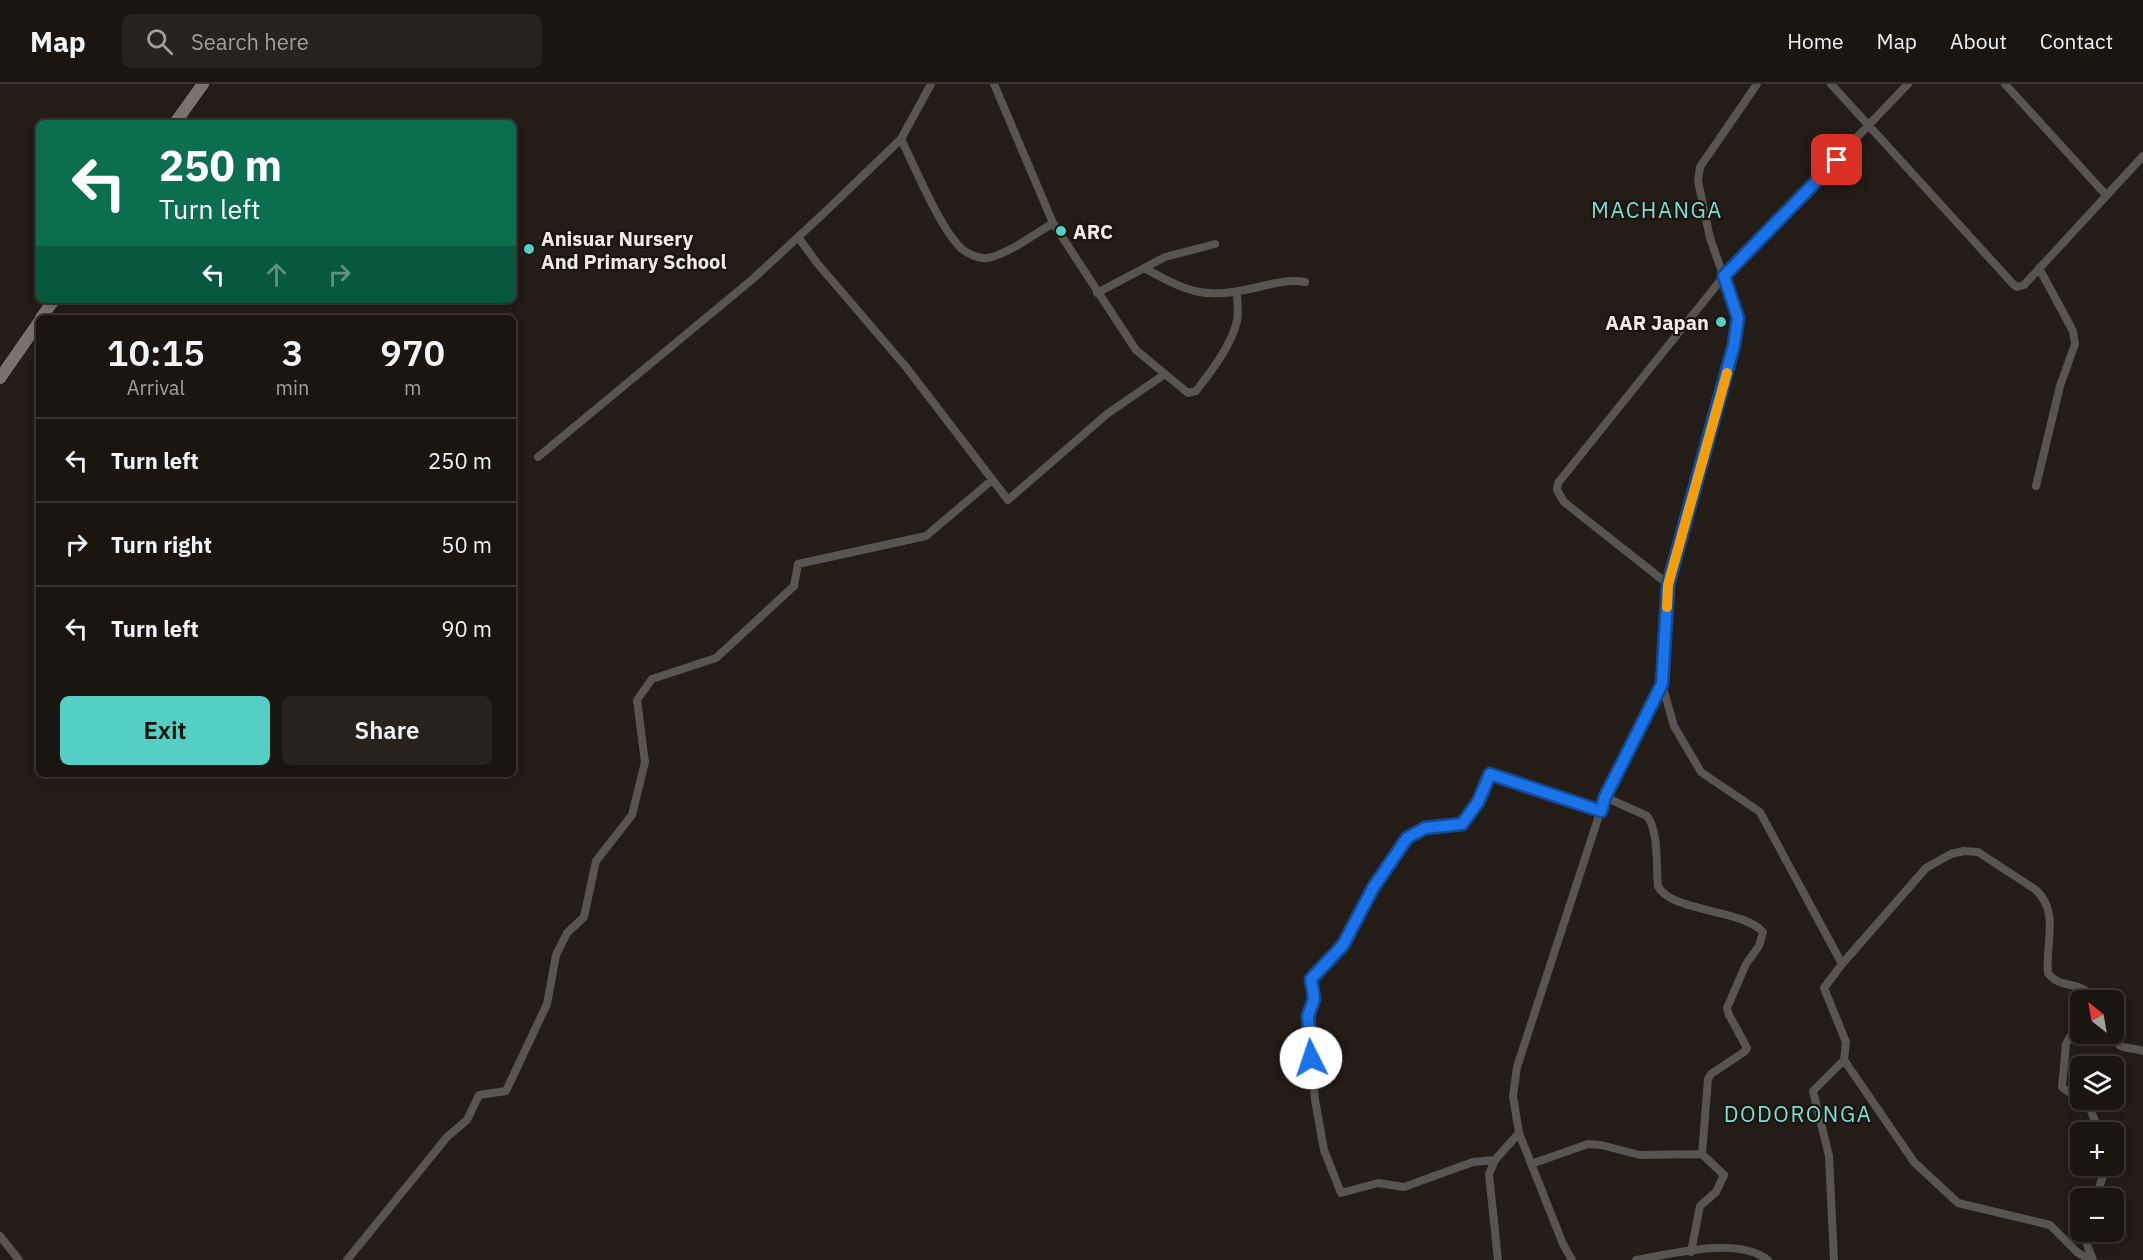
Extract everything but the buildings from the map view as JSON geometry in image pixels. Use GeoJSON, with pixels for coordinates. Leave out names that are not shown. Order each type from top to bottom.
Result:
{"type":"FeatureCollection","features":[{"type":"Feature","properties":{"kind":"main road"},"geometry":{"type":"LineString","coordinates":[[177,120],[203,84]]}},
{"type":"Feature","properties":{"kind":"main road"},"geometry":{"type":"LineString","coordinates":[[0,378],[36,326]]}},
{"type":"Feature","properties":{"kind":"street"},"geometry":{"type":"LineString","coordinates":[[538,457],[754,278],[798,237],[901,139],[931,84]]}},
{"type":"Feature","properties":{"kind":"street"},"geometry":{"type":"LineString","coordinates":[[994,84],[1053,223],[1136,350],[1188,393],[1196,391],[1215,366],[1233,332],[1237,319],[1237,292]]}},
{"type":"Feature","properties":{"kind":"street"},"geometry":{"type":"LineString","coordinates":[[1757,84],[1700,167],[1698,181],[1710,238],[1738,318],[1734,345],[1668,585],[1662,684],[1674,726],[1701,772],[1760,812],[1842,964]]}},
{"type":"Feature","properties":{"kind":"street"},"geometry":{"type":"LineString","coordinates":[[1831,84],[2017,287],[2024,285],[2143,156]]}},
{"type":"Feature","properties":{"kind":"street"},"geometry":{"type":"LineString","coordinates":[[1668,585],[1564,502],[1557,490],[1558,483],[1724,276],[1908,84]]}},
{"type":"Feature","properties":{"kind":"street"},"geometry":{"type":"LineString","coordinates":[[2005,84],[2106,195]]}},
{"type":"Feature","properties":{"kind":"street"},"geometry":{"type":"LineString","coordinates":[[901,139],[946,228],[964,251],[987,258],[1053,223]]}},
{"type":"Feature","properties":{"kind":"street"},"geometry":{"type":"LineString","coordinates":[[798,237],[817,263],[906,368],[1008,500],[1107,414],[1165,374]]}},
{"type":"Feature","properties":{"kind":"street"},"geometry":{"type":"LineString","coordinates":[[1097,293],[1177,253],[1215,244]]}},
{"type":"Feature","properties":{"kind":"street"},"geometry":{"type":"LineString","coordinates":[[1144,268],[1192,292],[1237,292],[1290,280],[1305,282]]}},
{"type":"Feature","properties":{"kind":"street"},"geometry":{"type":"LineString","coordinates":[[2036,486],[2060,386],[2075,344],[2073,331],[2039,268]]}},
{"type":"Feature","properties":{"kind":"street"},"geometry":{"type":"LineString","coordinates":[[347,1260],[447,1137],[467,1120],[479,1095],[506,1091],[547,1004],[556,955],[567,933],[584,917],[596,861],[632,816],[645,762],[637,699],[652,679],[716,658],[794,585],[798,564],[926,536],[992,480]]}},
{"type":"Feature","properties":{"kind":"street"},"geometry":{"type":"LineString","coordinates":[[1572,1260],[1563,1244],[1519,1133],[1513,1096],[1517,1067],[1605,797],[1662,684]]}},
{"type":"Feature","properties":{"kind":"street"},"geometry":{"type":"LineString","coordinates":[[1495,1160],[1473,1162],[1404,1188],[1378,1183],[1341,1193],[1324,1150],[1315,1100],[1308,1016],[1314,999],[1311,979],[1343,945],[1373,888],[1407,838],[1425,828],[1462,824],[1478,802],[1490,774],[1601,811]]}},
{"type":"Feature","properties":{"kind":"street"},"geometry":{"type":"LineString","coordinates":[[1605,797],[1647,816],[1651,821],[1660,892],[1684,903],[1744,920],[1762,929],[1764,934],[1759,946],[1746,964],[1727,1008],[1747,1048],[1711,1074],[1706,1084],[1702,1154]]}},
{"type":"Feature","properties":{"kind":"street"},"geometry":{"type":"LineString","coordinates":[[1834,1260],[1829,1156],[1814,1091],[1844,1060],[1846,1042],[1824,988],[1842,964],[1926,868],[1951,854],[1964,850],[1978,852],[2043,896],[2050,914],[2048,973],[2055,981],[2086,990]]}},
{"type":"Feature","properties":{"kind":"street"},"geometry":{"type":"LineString","coordinates":[[2070,1037],[2066,1044],[2062,1087],[2090,1108],[2095,1122]]}},
{"type":"Feature","properties":{"kind":"street"},"geometry":{"type":"LineString","coordinates":[[2118,1044],[2123,1049],[2143,1051]]}},
{"type":"Feature","properties":{"kind":"street"},"geometry":{"type":"LineString","coordinates":[[1844,1060],[1914,1162],[1958,1203],[2050,1225],[2077,1252],[2091,1260]]}},
{"type":"Feature","properties":{"kind":"street"},"geometry":{"type":"LineString","coordinates":[[1498,1260],[1489,1174],[1495,1160],[1519,1133]]}},
{"type":"Feature","properties":{"kind":"street"},"geometry":{"type":"LineString","coordinates":[[1531,1164],[1588,1144],[1640,1155],[1702,1154],[1724,1175],[1716,1192],[1700,1206],[1691,1252]]}},
{"type":"Feature","properties":{"kind":"street"},"geometry":{"type":"LineString","coordinates":[[0,1236],[19,1260]]}},
{"type":"Feature","properties":{"kind":"street"},"geometry":{"type":"LineString","coordinates":[[2086,1242],[2091,1260]]}},
{"type":"Feature","properties":{"kind":"street"},"geometry":{"type":"LineString","coordinates":[[1636,1260],[1729,1247],[1746,1248],[1768,1260]]}},
{"type":"Feature","properties":{"kind":"slow traffic"},"geometry":{"type":"LineString","coordinates":[[1667,607],[1668,585],[1727,373]]}},
{"type":"Feature","properties":{"kind":"place","name":"ARC"},"geometry":{"type":"Point","coordinates":[1061,231]}},
{"type":"Feature","properties":{"kind":"place","name":"Anisuar Nursery And Primary School"},"geometry":{"type":"Point","coordinates":[529,249]}},
{"type":"Feature","properties":{"kind":"place","name":"AAR Japan"},"geometry":{"type":"Point","coordinates":[1721,322]}},
{"type":"Feature","properties":{"kind":"district","name":"MACHANGA"},"geometry":{"type":"Point","coordinates":[1657,209]}},
{"type":"Feature","properties":{"kind":"district","name":"DODORONGA"},"geometry":{"type":"Point","coordinates":[1798,1113]}},
{"type":"Feature","properties":{"kind":"route"},"geometry":{"type":"LineString","coordinates":[[1311,1058],[1308,1016],[1314,999],[1311,979],[1343,945],[1373,888],[1407,838],[1425,828],[1462,824],[1478,802],[1490,774],[1601,811],[1605,797],[1662,684],[1668,585],[1734,345],[1738,318],[1724,276],[1837,160]]}}]}
